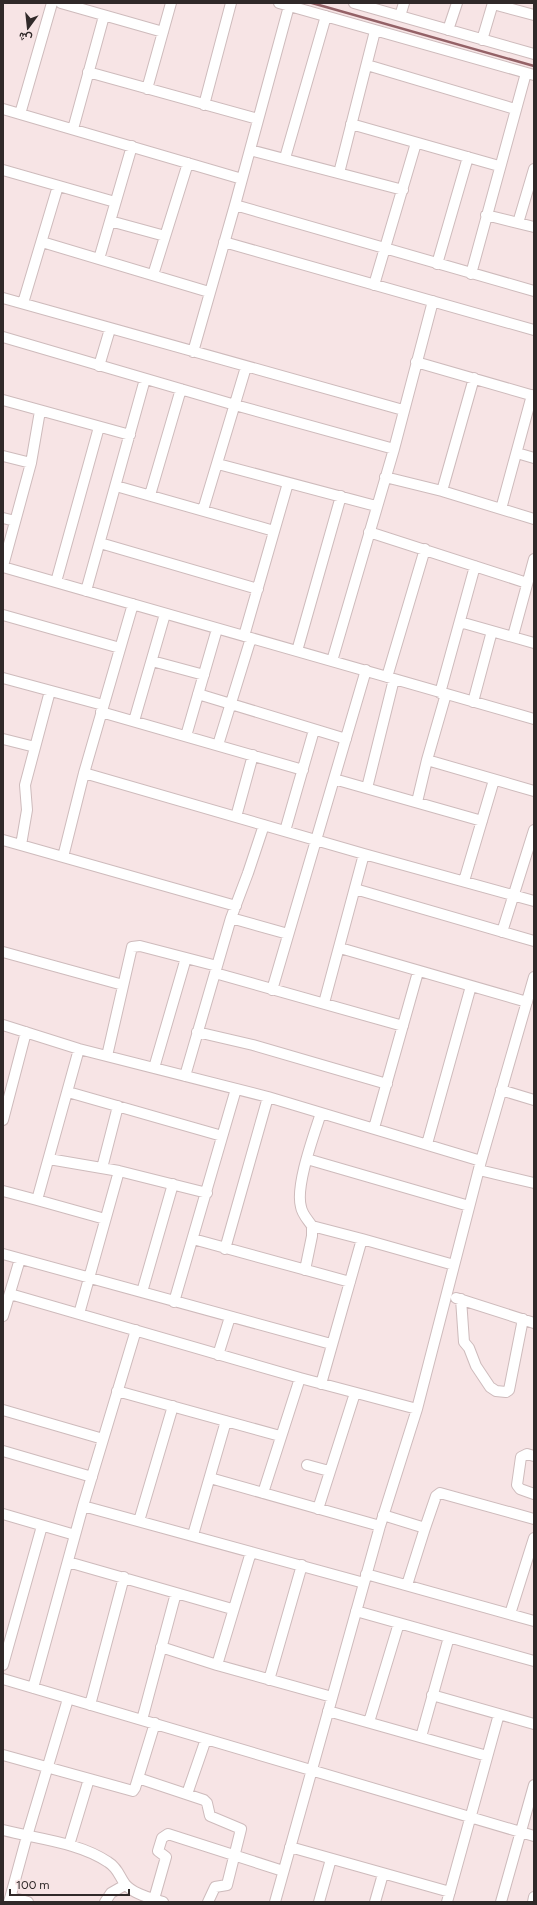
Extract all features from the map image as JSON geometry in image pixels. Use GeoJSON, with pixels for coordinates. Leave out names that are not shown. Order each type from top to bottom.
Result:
{"type":"FeatureCollection","features":[{"type":"Feature","properties":{"kind":"street"},"geometry":{"type":"LineString","coordinates":[[20,114],[52,3]]}},
{"type":"Feature","properties":{"kind":"street"},"geometry":{"type":"LineString","coordinates":[[61,3],[163,32]]}},
{"type":"Feature","properties":{"kind":"street"},"geometry":{"type":"LineString","coordinates":[[147,89],[172,3]]}},
{"type":"Feature","properties":{"kind":"street"},"geometry":{"type":"LineString","coordinates":[[204,105],[231,3]]}},
{"type":"Feature","properties":{"kind":"street"},"geometry":{"type":"LineString","coordinates":[[279,3],[530,74],[516,109],[499,166],[471,274]]}},
{"type":"Feature","properties":{"kind":"street"},"geometry":{"type":"LineString","coordinates":[[354,3],[534,54]]}},
{"type":"Feature","properties":{"kind":"street"},"geometry":{"type":"LineString","coordinates":[[400,16],[404,3]]}},
{"type":"Feature","properties":{"kind":"street"},"geometry":{"type":"LineString","coordinates":[[448,30],[457,3]]}},
{"type":"Feature","properties":{"kind":"street"},"geometry":{"type":"LineString","coordinates":[[482,40],[493,3],[534,15]]}},
{"type":"Feature","properties":{"kind":"street"},"geometry":{"type":"LineString","coordinates":[[193,352],[289,6]]}},
{"type":"Feature","properties":{"kind":"street"},"geometry":{"type":"LineString","coordinates":[[73,129],[104,16]]}},
{"type":"Feature","properties":{"kind":"street"},"geometry":{"type":"LineString","coordinates":[[285,158],[326,16]]}},
{"type":"Feature","properties":{"kind":"street"},"geometry":{"type":"LineString","coordinates":[[339,173],[375,31]]}},
{"type":"Feature","properties":{"kind":"street"},"geometry":{"type":"LineString","coordinates":[[367,65],[516,109]]}},
{"type":"Feature","properties":{"kind":"street"},"geometry":{"type":"LineString","coordinates":[[88,72],[258,119]]}},
{"type":"Feature","properties":{"kind":"street"},"geometry":{"type":"LineString","coordinates":[[3,110],[242,179]]}},
{"type":"Feature","properties":{"kind":"street"},"geometry":{"type":"LineString","coordinates":[[351,124],[499,166]]}},
{"type":"Feature","properties":{"kind":"street"},"geometry":{"type":"LineString","coordinates":[[374,285],[416,143]]}},
{"type":"Feature","properties":{"kind":"street"},"geometry":{"type":"LineString","coordinates":[[99,259],[132,146]]}},
{"type":"Feature","properties":{"kind":"street"},"geometry":{"type":"LineString","coordinates":[[250,150],[403,190]]}},
{"type":"Feature","properties":{"kind":"street"},"geometry":{"type":"LineString","coordinates":[[437,264],[468,157]]}},
{"type":"Feature","properties":{"kind":"street"},"geometry":{"type":"LineString","coordinates":[[153,275],[188,163]]}},
{"type":"Feature","properties":{"kind":"street"},"geometry":{"type":"LineString","coordinates":[[518,223],[534,169]]}},
{"type":"Feature","properties":{"kind":"street"},"geometry":{"type":"LineString","coordinates":[[3,172],[115,202]]}},
{"type":"Feature","properties":{"kind":"street"},"geometry":{"type":"LineString","coordinates":[[23,303],[58,186]]}},
{"type":"Feature","properties":{"kind":"street"},"geometry":{"type":"LineString","coordinates":[[235,205],[534,291]]}},
{"type":"Feature","properties":{"kind":"street"},"geometry":{"type":"LineString","coordinates":[[486,214],[534,227]]}},
{"type":"Feature","properties":{"kind":"street"},"geometry":{"type":"LineString","coordinates":[[110,221],[165,236]]}},
{"type":"Feature","properties":{"kind":"street"},"geometry":{"type":"LineString","coordinates":[[42,242],[209,292]]}},
{"type":"Feature","properties":{"kind":"street"},"geometry":{"type":"LineString","coordinates":[[224,242],[534,330]]}},
{"type":"Feature","properties":{"kind":"street"},"geometry":{"type":"LineString","coordinates":[[3,298],[403,410]]}},
{"type":"Feature","properties":{"kind":"street"},"geometry":{"type":"LineString","coordinates":[[332,660],[376,506],[394,449],[403,410],[433,301]]}},
{"type":"Feature","properties":{"kind":"street"},"geometry":{"type":"LineString","coordinates":[[99,366],[110,329]]}},
{"type":"Feature","properties":{"kind":"street"},"geometry":{"type":"LineString","coordinates":[[3,337],[235,405],[394,449]]}},
{"type":"Feature","properties":{"kind":"street"},"geometry":{"type":"LineString","coordinates":[[416,362],[533,396],[501,509]]}},
{"type":"Feature","properties":{"kind":"street"},"geometry":{"type":"LineString","coordinates":[[203,510],[246,367]]}},
{"type":"Feature","properties":{"kind":"street"},"geometry":{"type":"LineString","coordinates":[[442,491],[474,378]]}},
{"type":"Feature","properties":{"kind":"street"},"geometry":{"type":"LineString","coordinates":[[86,591],[145,379]]}},
{"type":"Feature","properties":{"kind":"street"},"geometry":{"type":"LineString","coordinates":[[150,495],[181,389]]}},
{"type":"Feature","properties":{"kind":"street"},"geometry":{"type":"LineString","coordinates":[[3,400],[130,435]]}},
{"type":"Feature","properties":{"kind":"street"},"geometry":{"type":"LineString","coordinates":[[40,411],[31,463],[3,566],[217,629],[332,660],[443,694],[534,719]]}},
{"type":"Feature","properties":{"kind":"street"},"geometry":{"type":"LineString","coordinates":[[56,582],[98,427]]}},
{"type":"Feature","properties":{"kind":"street"},"geometry":{"type":"LineString","coordinates":[[517,453],[534,458]]}},
{"type":"Feature","properties":{"kind":"street"},"geometry":{"type":"LineString","coordinates":[[3,456],[31,463]]}},
{"type":"Feature","properties":{"kind":"street"},"geometry":{"type":"LineString","coordinates":[[218,464],[376,506]]}},
{"type":"Feature","properties":{"kind":"street"},"geometry":{"type":"LineString","coordinates":[[386,477],[442,491],[534,519]]}},
{"type":"Feature","properties":{"kind":"street"},"geometry":{"type":"LineString","coordinates":[[218,746],[231,705],[258,589],[288,483]]}},
{"type":"Feature","properties":{"kind":"street"},"geometry":{"type":"LineString","coordinates":[[116,486],[274,531]]}},
{"type":"Feature","properties":{"kind":"street"},"geometry":{"type":"LineString","coordinates":[[297,651],[341,496]]}},
{"type":"Feature","properties":{"kind":"street"},"geometry":{"type":"LineString","coordinates":[[3,518],[14,521]]}},
{"type":"Feature","properties":{"kind":"street"},"geometry":{"type":"LineString","coordinates":[[369,532],[527,583]]}},
{"type":"Feature","properties":{"kind":"street"},"geometry":{"type":"LineString","coordinates":[[100,543],[258,589]]}},
{"type":"Feature","properties":{"kind":"street"},"geometry":{"type":"LineString","coordinates":[[367,788],[391,678],[425,549]]}},
{"type":"Feature","properties":{"kind":"street"},"geometry":{"type":"LineString","coordinates":[[513,636],[534,559]]}},
{"type":"Feature","properties":{"kind":"street"},"geometry":{"type":"LineString","coordinates":[[417,802],[460,622],[475,566]]}},
{"type":"Feature","properties":{"kind":"street"},"geometry":{"type":"LineString","coordinates":[[63,857],[84,773],[133,604]]}},
{"type":"Feature","properties":{"kind":"street"},"geometry":{"type":"LineString","coordinates":[[134,721],[165,614]]}},
{"type":"Feature","properties":{"kind":"street"},"geometry":{"type":"LineString","coordinates":[[3,615],[120,648]]}},
{"type":"Feature","properties":{"kind":"street"},"geometry":{"type":"LineString","coordinates":[[460,622],[534,643]]}},
{"type":"Feature","properties":{"kind":"street"},"geometry":{"type":"LineString","coordinates":[[186,736],[217,629]]}},
{"type":"Feature","properties":{"kind":"street"},"geometry":{"type":"LineString","coordinates":[[473,702],[492,631]]}},
{"type":"Feature","properties":{"kind":"street"},"geometry":{"type":"LineString","coordinates":[[152,661],[204,675]]}},
{"type":"Feature","properties":{"kind":"street"},"geometry":{"type":"LineString","coordinates":[[272,990],[366,670]]}},
{"type":"Feature","properties":{"kind":"street"},"geometry":{"type":"LineString","coordinates":[[3,678],[50,691],[134,721],[302,770]]}},
{"type":"Feature","properties":{"kind":"street"},"geometry":{"type":"LineString","coordinates":[[21,845],[27,810],[25,785],[50,691]]}},
{"type":"Feature","properties":{"kind":"street"},"geometry":{"type":"LineString","coordinates":[[198,694],[346,739]]}},
{"type":"Feature","properties":{"kind":"street"},"geometry":{"type":"LineString","coordinates":[[286,831],[314,730]]}},
{"type":"Feature","properties":{"kind":"street"},"geometry":{"type":"LineString","coordinates":[[3,738],[35,747]]}},
{"type":"Feature","properties":{"kind":"street"},"geometry":{"type":"LineString","coordinates":[[236,817],[253,755]]}},
{"type":"Feature","properties":{"kind":"street"},"geometry":{"type":"LineString","coordinates":[[427,760],[534,790]]}},
{"type":"Feature","properties":{"kind":"street"},"geometry":{"type":"LineString","coordinates":[[84,773],[364,854],[534,901]]}},
{"type":"Feature","properties":{"kind":"street"},"geometry":{"type":"LineString","coordinates":[[334,779],[482,821]]}},
{"type":"Feature","properties":{"kind":"street"},"geometry":{"type":"LineString","coordinates":[[464,881],[494,780]]}},
{"type":"Feature","properties":{"kind":"street"},"geometry":{"type":"LineString","coordinates":[[185,1076],[231,918],[264,825]]}},
{"type":"Feature","properties":{"kind":"street"},"geometry":{"type":"LineString","coordinates":[[502,932],[534,830]]}},
{"type":"Feature","properties":{"kind":"street"},"geometry":{"type":"LineString","coordinates":[[4,843],[21,845],[236,906]]}},
{"type":"Feature","properties":{"kind":"street"},"geometry":{"type":"LineString","coordinates":[[324,1004],[364,854]]}},
{"type":"Feature","properties":{"kind":"street"},"geometry":{"type":"LineString","coordinates":[[355,889],[534,941]]}},
{"type":"Feature","properties":{"kind":"street"},"geometry":{"type":"LineString","coordinates":[[231,918],[288,934]]}},
{"type":"Feature","properties":{"kind":"street"},"geometry":{"type":"LineString","coordinates":[[108,1056],[130,951],[135,946],[186,958],[272,990],[403,1026]]}},
{"type":"Feature","properties":{"kind":"street"},"geometry":{"type":"LineString","coordinates":[[340,948],[418,972],[527,1002]]}},
{"type":"Feature","properties":{"kind":"street"},"geometry":{"type":"LineString","coordinates":[[3,952],[123,985]]}},
{"type":"Feature","properties":{"kind":"street"},"geometry":{"type":"LineString","coordinates":[[154,1068],[186,958]]}},
{"type":"Feature","properties":{"kind":"street"},"geometry":{"type":"LineString","coordinates":[[374,1128],[418,972]]}},
{"type":"Feature","properties":{"kind":"street"},"geometry":{"type":"LineString","coordinates":[[275,1902],[383,1515],[416,1409],[480,1165],[527,1002],[532,992],[534,977]]}},
{"type":"Feature","properties":{"kind":"street"},"geometry":{"type":"LineString","coordinates":[[427,1144],[471,986]]}},
{"type":"Feature","properties":{"kind":"street"},"geometry":{"type":"LineString","coordinates":[[3,1024],[79,1049],[268,1097],[374,1128],[427,1144],[480,1165],[534,1183]]}},
{"type":"Feature","properties":{"kind":"street"},"geometry":{"type":"LineString","coordinates":[[3,1120],[26,1032]]}},
{"type":"Feature","properties":{"kind":"street"},"geometry":{"type":"LineString","coordinates":[[197,1032],[253,1045],[387,1084]]}},
{"type":"Feature","properties":{"kind":"street"},"geometry":{"type":"LineString","coordinates":[[37,1200],[79,1049]]}},
{"type":"Feature","properties":{"kind":"street"},"geometry":{"type":"LineString","coordinates":[[174,1302],[207,1193],[236,1089]]}},
{"type":"Feature","properties":{"kind":"street"},"geometry":{"type":"LineString","coordinates":[[501,1090],[534,1100]]}},
{"type":"Feature","properties":{"kind":"street"},"geometry":{"type":"LineString","coordinates":[[68,1092],[222,1136]]}},
{"type":"Feature","properties":{"kind":"street"},"geometry":{"type":"LineString","coordinates":[[225,1249],[268,1097]]}},
{"type":"Feature","properties":{"kind":"street"},"geometry":{"type":"LineString","coordinates":[[102,1168],[118,1106]]}},
{"type":"Feature","properties":{"kind":"street"},"geometry":{"type":"LineString","coordinates":[[305,1270],[312,1236],[312,1226],[302,1211],[299,1200],[307,1159],[321,1113]]}},
{"type":"Feature","properties":{"kind":"street"},"geometry":{"type":"LineString","coordinates":[[49,1159],[119,1171],[207,1193]]}},
{"type":"Feature","properties":{"kind":"street"},"geometry":{"type":"LineString","coordinates":[[307,1159],[469,1206]]}},
{"type":"Feature","properties":{"kind":"street"},"geometry":{"type":"LineString","coordinates":[[79,1314],[119,1171]]}},
{"type":"Feature","properties":{"kind":"street"},"geometry":{"type":"LineString","coordinates":[[142,1292],[173,1184]]}},
{"type":"Feature","properties":{"kind":"street"},"geometry":{"type":"LineString","coordinates":[[3,1191],[105,1219]]}},
{"type":"Feature","properties":{"kind":"street"},"geometry":{"type":"LineString","coordinates":[[312,1226],[454,1264]]}},
{"type":"Feature","properties":{"kind":"street"},"geometry":{"type":"LineString","coordinates":[[193,1239],[350,1282]]}},
{"type":"Feature","properties":{"kind":"street"},"geometry":{"type":"LineString","coordinates":[[321,1384],[331,1344],[362,1239]]}},
{"type":"Feature","properties":{"kind":"street"},"geometry":{"type":"LineString","coordinates":[[3,1254],[331,1344]]}},
{"type":"Feature","properties":{"kind":"street"},"geometry":{"type":"LineString","coordinates":[[3,1316],[20,1259]]}},
{"type":"Feature","properties":{"kind":"street"},"geometry":{"type":"LineString","coordinates":[[10,1294],[218,1355],[416,1409]]}},
{"type":"Feature","properties":{"kind":"street"},"geometry":{"type":"LineString","coordinates":[[447,1295],[534,1323]]}},
{"type":"Feature","properties":{"kind":"street"},"geometry":{"type":"LineString","coordinates":[[460,1299],[464,1342],[469,1348],[490,1387],[496,1391],[506,1392],[509,1390],[524,1320]]}},
{"type":"Feature","properties":{"kind":"street"},"geometry":{"type":"LineString","coordinates":[[218,1355],[230,1317]]}},
{"type":"Feature","properties":{"kind":"street"},"geometry":{"type":"LineString","coordinates":[[33,1688],[83,1506],[136,1330]]}},
{"type":"Feature","properties":{"kind":"street"},"geometry":{"type":"LineString","coordinates":[[263,1493],[280,1436],[300,1378]]}},
{"type":"Feature","properties":{"kind":"street"},"geometry":{"type":"LineString","coordinates":[[117,1391],[280,1436]]}},
{"type":"Feature","properties":{"kind":"street"},"geometry":{"type":"LineString","coordinates":[[318,1509],[354,1393]]}},
{"type":"Feature","properties":{"kind":"street"},"geometry":{"type":"LineString","coordinates":[[139,1521],[173,1406]]}},
{"type":"Feature","properties":{"kind":"street"},"geometry":{"type":"LineString","coordinates":[[3,1410],[103,1439]]}},
{"type":"Feature","properties":{"kind":"street"},"geometry":{"type":"LineString","coordinates":[[193,1535],[226,1421]]}},
{"type":"Feature","properties":{"kind":"street"},"geometry":{"type":"LineString","coordinates":[[3,1450],[92,1477]]}},
{"type":"Feature","properties":{"kind":"street"},"geometry":{"type":"LineString","coordinates":[[534,1456],[527,1454],[521,1457],[517,1485],[520,1489],[534,1494]]}},
{"type":"Feature","properties":{"kind":"street"},"geometry":{"type":"LineString","coordinates":[[308,1465],[329,1472]]}},
{"type":"Feature","properties":{"kind":"street"},"geometry":{"type":"LineString","coordinates":[[210,1478],[380,1526]]}},
{"type":"Feature","properties":{"kind":"street"},"geometry":{"type":"LineString","coordinates":[[407,1585],[436,1496],[440,1493],[534,1519]]}},
{"type":"Feature","properties":{"kind":"street"},"geometry":{"type":"LineString","coordinates":[[83,1506],[302,1565],[407,1585],[534,1621]]}},
{"type":"Feature","properties":{"kind":"street"},"geometry":{"type":"LineString","coordinates":[[3,1514],[75,1535]]}},
{"type":"Feature","properties":{"kind":"street"},"geometry":{"type":"LineString","coordinates":[[383,1515],[425,1528]]}},
{"type":"Feature","properties":{"kind":"street"},"geometry":{"type":"LineString","coordinates":[[3,1665],[42,1526]]}},
{"type":"Feature","properties":{"kind":"street"},"geometry":{"type":"LineString","coordinates":[[510,1614],[534,1538]]}},
{"type":"Feature","properties":{"kind":"street"},"geometry":{"type":"LineString","coordinates":[[217,1665],[232,1609],[251,1552]]}},
{"type":"Feature","properties":{"kind":"street"},"geometry":{"type":"LineString","coordinates":[[68,1562],[232,1609]]}},
{"type":"Feature","properties":{"kind":"street"},"geometry":{"type":"LineString","coordinates":[[269,1680],[302,1565]]}},
{"type":"Feature","properties":{"kind":"street"},"geometry":{"type":"LineString","coordinates":[[90,1705],[124,1577]]}},
{"type":"Feature","properties":{"kind":"street"},"geometry":{"type":"LineString","coordinates":[[142,1720],[176,1593]]}},
{"type":"Feature","properties":{"kind":"street"},"geometry":{"type":"LineString","coordinates":[[356,1611],[534,1661]]}},
{"type":"Feature","properties":{"kind":"street"},"geometry":{"type":"LineString","coordinates":[[369,1722],[399,1623]]}},
{"type":"Feature","properties":{"kind":"street"},"geometry":{"type":"LineString","coordinates":[[421,1737],[449,1637]]}},
{"type":"Feature","properties":{"kind":"street"},"geometry":{"type":"LineString","coordinates":[[162,1647],[217,1665],[332,1697]]}},
{"type":"Feature","properties":{"kind":"street"},"geometry":{"type":"LineString","coordinates":[[3,1679],[534,1836]]}},
{"type":"Feature","properties":{"kind":"street"},"geometry":{"type":"LineString","coordinates":[[432,1695],[534,1724]]}},
{"type":"Feature","properties":{"kind":"street"},"geometry":{"type":"LineString","coordinates":[[28,1902],[10,1900],[27,1836],[68,1699]]}},
{"type":"Feature","properties":{"kind":"street"},"geometry":{"type":"LineString","coordinates":[[328,1711],[487,1756]]}},
{"type":"Feature","properties":{"kind":"street"},"geometry":{"type":"LineString","coordinates":[[290,1847],[383,1874],[449,1897],[499,1714]]}},
{"type":"Feature","properties":{"kind":"street"},"geometry":{"type":"LineString","coordinates":[[3,1754],[133,1791],[155,1723]]}},
{"type":"Feature","properties":{"kind":"street"},"geometry":{"type":"LineString","coordinates":[[187,1794],[206,1739]]}},
{"type":"Feature","properties":{"kind":"street"},"geometry":{"type":"LineString","coordinates":[[138,1778],[206,1801],[211,1816],[241,1829],[227,1885],[215,1887],[208,1902]]}},
{"type":"Feature","properties":{"kind":"street"},"geometry":{"type":"LineString","coordinates":[[69,1845],[89,1779]]}},
{"type":"Feature","properties":{"kind":"street"},"geometry":{"type":"LineString","coordinates":[[501,1902],[534,1785]]}},
{"type":"Feature","properties":{"kind":"street"},"geometry":{"type":"LineString","coordinates":[[3,1830],[69,1845],[108,1862],[118,1870],[125,1885],[138,1893],[159,1900],[166,1857],[158,1851],[164,1836],[168,1834],[193,1840],[234,1856],[284,1871]]}},
{"type":"Feature","properties":{"kind":"street"},"geometry":{"type":"LineString","coordinates":[[319,1902],[332,1859]]}},
{"type":"Feature","properties":{"kind":"street"},"geometry":{"type":"LineString","coordinates":[[375,1902],[383,1874]]}},
{"type":"Feature","properties":{"kind":"street"},"geometry":{"type":"LineString","coordinates":[[105,1902],[112,1893],[125,1885]]}},
{"type":"Feature","properties":{"kind":"street"},"geometry":{"type":"LineString","coordinates":[[533,1902],[534,1897]]}},
{"type":"Feature","properties":{"kind":"waterway"},"geometry":{"type":"LineString","coordinates":[[312,3],[534,66]]}}]}
